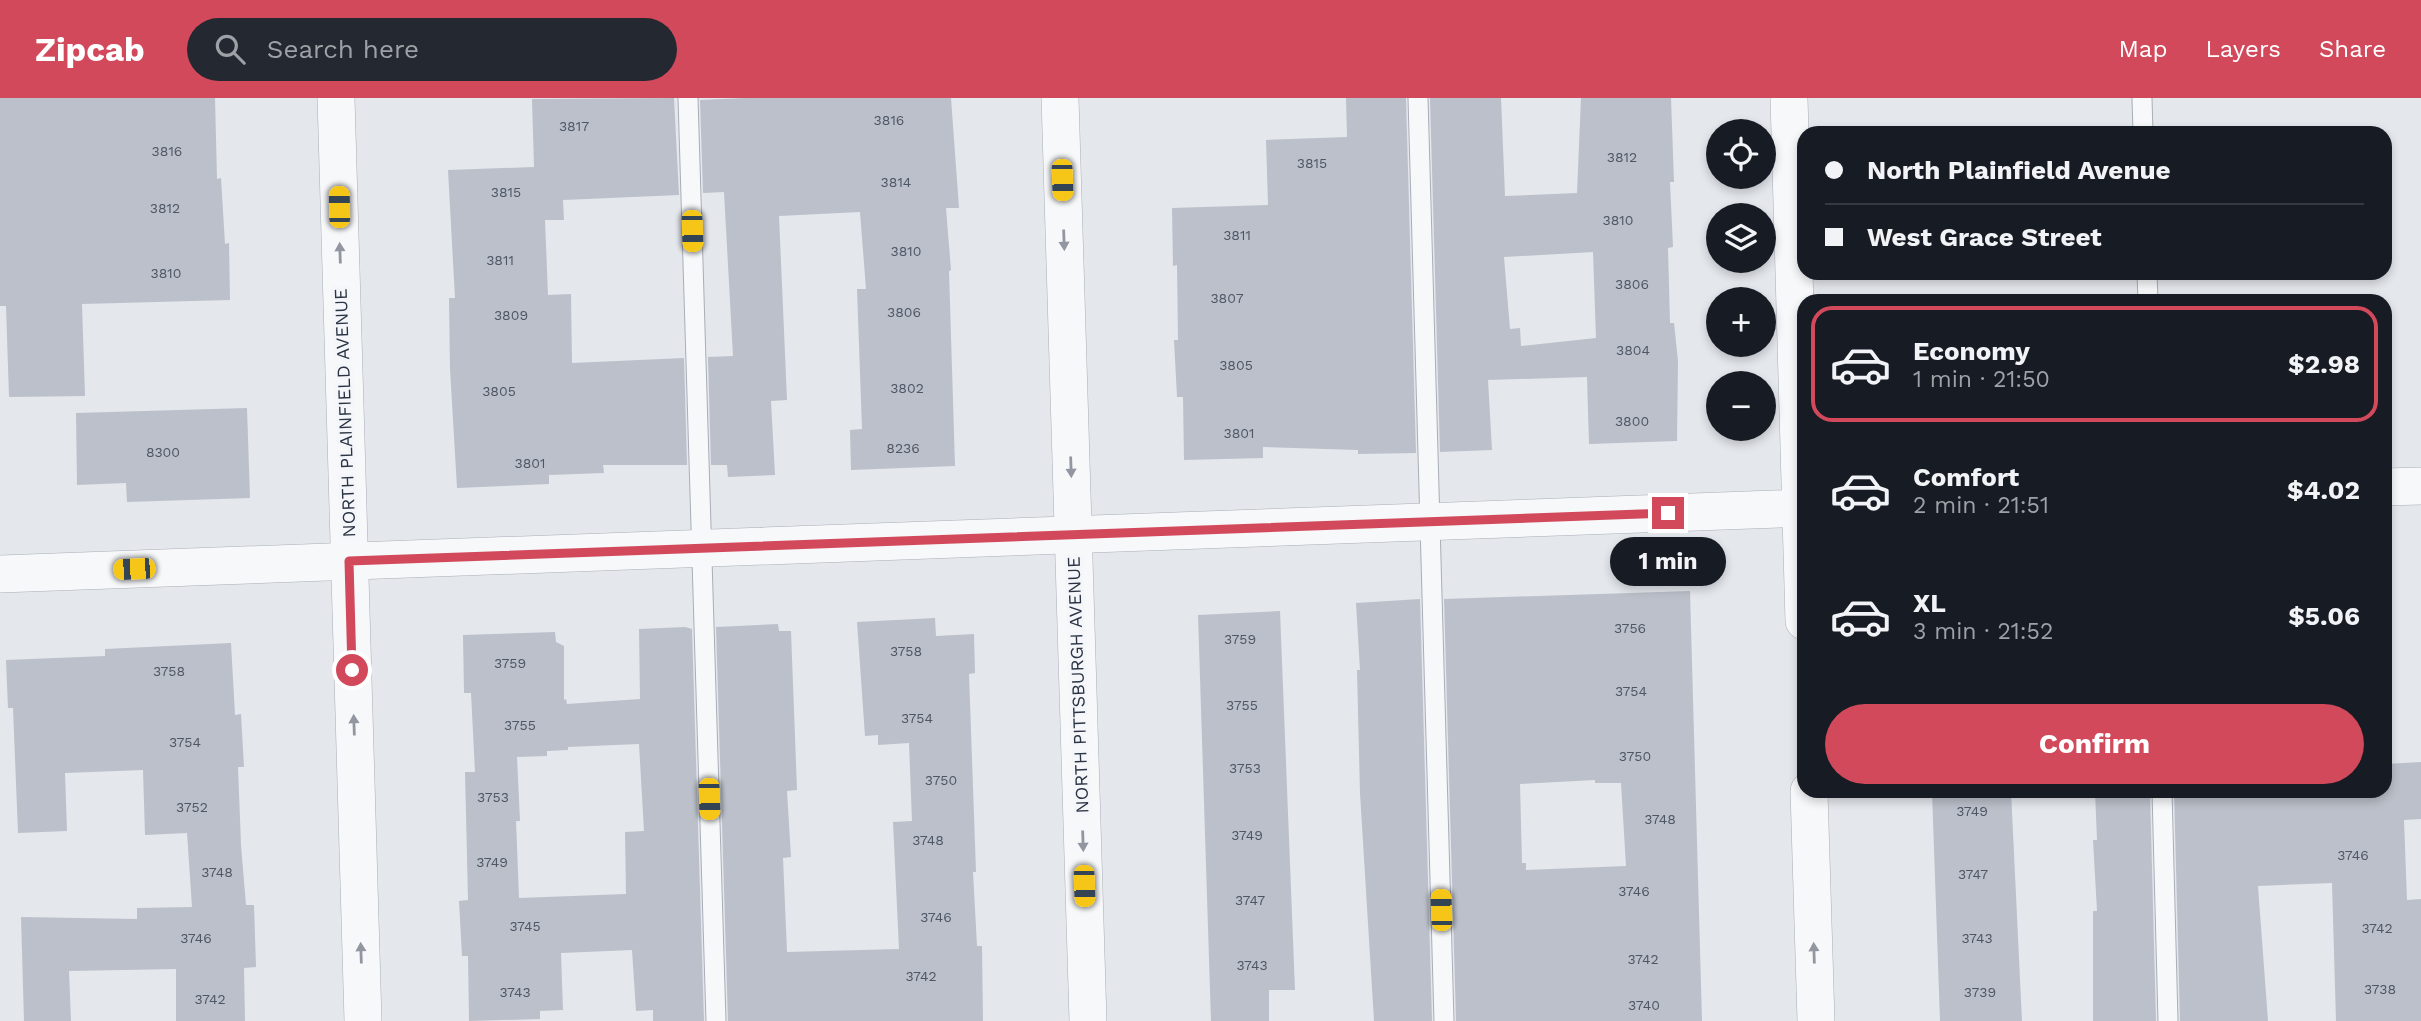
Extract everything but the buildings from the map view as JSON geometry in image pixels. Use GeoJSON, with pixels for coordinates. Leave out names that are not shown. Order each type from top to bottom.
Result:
{"type":"FeatureCollection","features":[{"type":"Feature","properties":{"kind":"street","name":"NORTH PLAINFIELD AVENUE"},"geometry":{"type":"LineString","coordinates":[[336,98],[363,1021]]}},
{"type":"Feature","properties":{"kind":"street","name":"NORTH PITTSBURGH AVENUE"},"geometry":{"type":"LineString","coordinates":[[1060,98],[1088,1021]]}},
{"type":"Feature","properties":{"kind":"street"},"geometry":{"type":"LineString","coordinates":[[1789,98],[1797,332]]}},
{"type":"Feature","properties":{"kind":"street"},"geometry":{"type":"LineString","coordinates":[[2392,487],[2421,486]]}},
{"type":"Feature","properties":{"kind":"street"},"geometry":{"type":"LineString","coordinates":[[0,574],[1797,508]]}},
{"type":"Feature","properties":{"kind":"street"},"geometry":{"type":"LineString","coordinates":[[1809,798],[1816,1021]]}},
{"type":"Feature","properties":{"kind":"lane"},"geometry":{"type":"LineString","coordinates":[[688,98],[716,1021]]}},
{"type":"Feature","properties":{"kind":"lane"},"geometry":{"type":"LineString","coordinates":[[1418,98],[1444,1021]]}},
{"type":"Feature","properties":{"kind":"lane"},"geometry":{"type":"LineString","coordinates":[[2142,98],[2143,126]]}},
{"type":"Feature","properties":{"kind":"lane"},"geometry":{"type":"LineString","coordinates":[[2162,798],[2168,1021]]}},
{"type":"Feature","properties":{"kind":"route"},"geometry":{"type":"LineString","coordinates":[[352,670],[349,561],[1668,513]]}}]}
